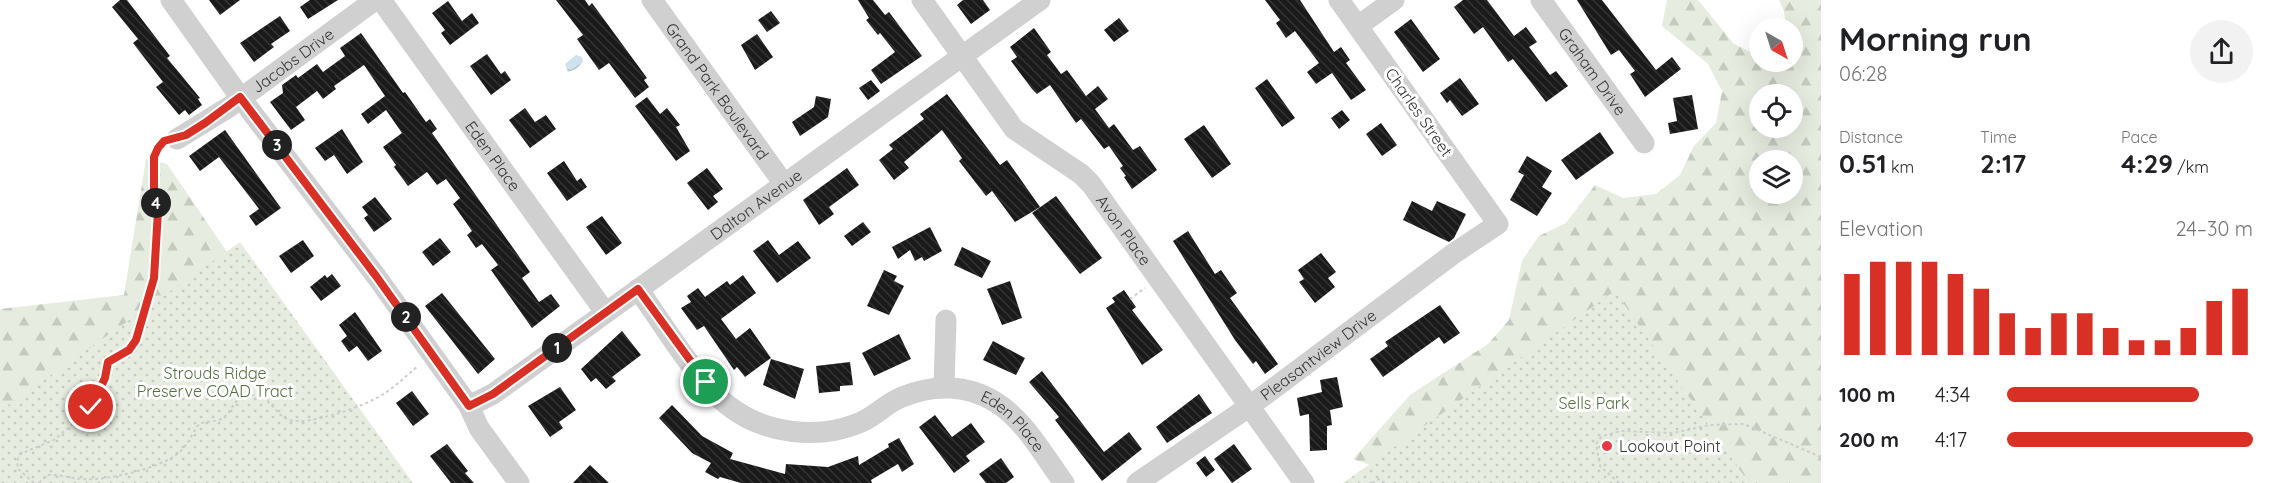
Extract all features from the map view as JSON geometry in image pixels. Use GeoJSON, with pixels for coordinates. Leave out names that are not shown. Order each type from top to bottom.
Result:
{"type":"FeatureCollection","features":[{"type":"Feature","properties":{"kind":"street"},"geometry":{"type":"LineString","coordinates":[[171,0],[240,97],[376,276],[469,406],[479,428],[519,483]]}},
{"type":"Feature","properties":{"kind":"street","name":"Jacobs Drive"},"geometry":{"type":"LineString","coordinates":[[177,139],[205,123],[375,0]]}},
{"type":"Feature","properties":{"kind":"street","name":"Eden Place"},"geometry":{"type":"LineString","coordinates":[[381,0],[605,312]]}},
{"type":"Feature","properties":{"kind":"street","name":"Grand Park Boulevard"},"geometry":{"type":"LineString","coordinates":[[652,0],[784,184]]}},
{"type":"Feature","properties":{"kind":"street","name":"Avon Place"},"geometry":{"type":"LineString","coordinates":[[922,0],[1014,129],[1081,174],[1089,183],[1304,483]]}},
{"type":"Feature","properties":{"kind":"street","name":"Dalton Avenue"},"geometry":{"type":"LineString","coordinates":[[469,406],[493,394],[1040,0]]}},
{"type":"Feature","properties":{"kind":"street","name":"Charles Street"},"geometry":{"type":"LineString","coordinates":[[1339,0],[1498,224]]}},
{"type":"Feature","properties":{"kind":"street"},"geometry":{"type":"LineString","coordinates":[[1358,26],[1394,0]]}},
{"type":"Feature","properties":{"kind":"street","name":"Graham Drive"},"geometry":{"type":"LineString","coordinates":[[1541,0],[1644,143]]}},
{"type":"Feature","properties":{"kind":"street","name":"Pleasantview Drive"},"geometry":{"type":"LineString","coordinates":[[1137,483],[1250,406],[1453,254],[1498,224]]}},
{"type":"Feature","properties":{"kind":"street","name":"Eden Place"},"geometry":{"type":"LineString","coordinates":[[638,289],[711,389],[729,407],[763,426],[814,434],[838,430],[862,422],[901,397],[944,386],[968,390],[997,404],[1024,428],[1064,483]]}},
{"type":"Feature","properties":{"kind":"street"},"geometry":{"type":"LineString","coordinates":[[944,386],[946,320]]}},
{"type":"Feature","properties":{"kind":"path"},"geometry":{"type":"LineString","coordinates":[[34,483],[18,469],[20,454],[54,440],[81,417],[91,407],[105,378],[108,362],[129,350],[136,340],[154,278],[157,250],[154,157],[164,141],[177,139]]}},
{"type":"Feature","properties":{"kind":"path"},"geometry":{"type":"LineString","coordinates":[[1130,298],[1150,285]]}},
{"type":"Feature","properties":{"kind":"path"},"geometry":{"type":"LineString","coordinates":[[39,483],[47,475],[61,474],[82,479],[100,479],[158,465],[182,450],[199,424],[220,420],[229,413],[232,404],[244,396],[256,395],[266,399],[282,416],[291,420],[315,420],[330,416],[382,395],[432,355]]}},
{"type":"Feature","properties":{"kind":"path"},"geometry":{"type":"LineString","coordinates":[[1619,483],[1600,466],[1596,444],[1602,436],[1621,431],[1673,433],[1710,425],[1744,424],[1821,457]]}},
{"type":"Feature","properties":{"kind":"path"},"geometry":{"type":"LineString","coordinates":[[1372,483],[1379,478],[1385,483]]}},
{"type":"Feature","properties":{"kind":"green space"},"geometry":{"type":"Polygon","coordinates":[[[1667,0],[1698,0],[1734,44],[1749,51],[1749,72],[1803,72],[1803,18],[1785,18],[1779,0],[1821,0],[1821,483],[1420,483],[1353,459],[1410,395],[1488,344],[1509,320],[1522,261],[1539,236],[1566,223],[1595,185],[1623,198],[1656,194],[1680,175],[1694,146],[1716,123],[1722,91],[1708,64],[1662,26],[1667,0]]]}},
{"type":"Feature","properties":{"kind":"green space","name":"Strouds Ridge Preserve COAD Tract"},"geometry":{"type":"Polygon","coordinates":[[[146,159],[167,164],[385,483],[0,483],[0,309],[124,295],[146,159]]]}},
{"type":"Feature","properties":{"kind":"green space","name":"Strouds Ridge Preserve COAD Tract"},"geometry":{"type":"Polygon","coordinates":[[[240,242],[413,483],[0,483],[0,411],[240,242]]]}},
{"type":"Feature","properties":{"kind":"green space","name":"Sells Park"},"geometry":{"type":"Polygon","coordinates":[[[1615,291],[1749,483],[1343,483],[1366,467],[1615,291]]]}},
{"type":"Feature","properties":{"kind":"water"},"geometry":{"type":"Polygon","coordinates":[[[576,55],[582,57],[583,62],[576,69],[568,72],[565,64],[576,55]]]}},
{"type":"Feature","properties":{"kind":"building"},"geometry":{"type":"Polygon","coordinates":[[[120,0],[127,0],[170,56],[167,58],[200,98],[198,99],[202,105],[189,115],[185,110],[179,115],[156,87],[163,82],[133,43],[138,39],[112,7],[120,0]]]}},
{"type":"Feature","properties":{"kind":"building"},"geometry":{"type":"Polygon","coordinates":[[[209,0],[240,0],[220,15],[209,0]]]}},
{"type":"Feature","properties":{"kind":"building"},"geometry":{"type":"Polygon","coordinates":[[[310,0],[338,0],[308,19],[300,7],[310,0]]]}},
{"type":"Feature","properties":{"kind":"building"},"geometry":{"type":"Polygon","coordinates":[[[556,0],[585,0],[589,6],[592,3],[647,78],[644,80],[649,87],[635,98],[609,63],[599,70],[577,39],[583,35],[556,0]]]}},
{"type":"Feature","properties":{"kind":"building"},"geometry":{"type":"Polygon","coordinates":[[[858,0],[873,0],[885,15],[889,12],[922,56],[881,84],[871,70],[895,52],[866,20],[869,18],[858,0]]]}},
{"type":"Feature","properties":{"kind":"building"},"geometry":{"type":"Polygon","coordinates":[[[963,0],[983,0],[990,10],[971,24],[957,5],[963,0]]]}},
{"type":"Feature","properties":{"kind":"building"},"geometry":{"type":"Polygon","coordinates":[[[1265,0],[1300,0],[1334,52],[1341,47],[1350,60],[1346,63],[1366,90],[1351,100],[1332,73],[1316,84],[1307,72],[1319,63],[1295,31],[1286,38],[1276,23],[1280,20],[1265,0]]]}},
{"type":"Feature","properties":{"kind":"building"},"geometry":{"type":"Polygon","coordinates":[[[1463,0],[1487,0],[1514,36],[1526,27],[1537,42],[1529,47],[1550,75],[1556,71],[1568,86],[1546,102],[1513,59],[1508,62],[1483,27],[1474,34],[1454,7],[1463,0]]]}},
{"type":"Feature","properties":{"kind":"building"},"geometry":{"type":"Polygon","coordinates":[[[1577,0],[1602,0],[1656,70],[1672,57],[1681,69],[1645,97],[1630,74],[1635,71],[1619,50],[1611,55],[1577,0]]]}},
{"type":"Feature","properties":{"kind":"building"},"geometry":{"type":"Polygon","coordinates":[[[448,1],[462,21],[472,13],[479,23],[450,45],[441,33],[445,30],[432,13],[448,1]]]}},
{"type":"Feature","properties":{"kind":"building"},"geometry":{"type":"Polygon","coordinates":[[[771,11],[780,23],[767,32],[758,20],[771,11]]]}},
{"type":"Feature","properties":{"kind":"building"},"geometry":{"type":"Polygon","coordinates":[[[280,16],[290,31],[271,44],[274,47],[254,62],[240,43],[280,16]]]}},
{"type":"Feature","properties":{"kind":"building"},"geometry":{"type":"Polygon","coordinates":[[[1119,18],[1129,31],[1114,42],[1104,30],[1119,18]]]}},
{"type":"Feature","properties":{"kind":"building"},"geometry":{"type":"Polygon","coordinates":[[[1411,19],[1440,59],[1423,72],[1394,32],[1411,19]]]}},
{"type":"Feature","properties":{"kind":"building"},"geometry":{"type":"Polygon","coordinates":[[[1034,28],[1051,52],[1047,55],[1061,74],[1067,70],[1086,96],[1098,86],[1108,99],[1095,109],[1109,128],[1114,124],[1133,150],[1140,146],[1157,170],[1132,189],[1120,168],[1123,166],[1109,146],[1104,149],[1081,119],[1076,123],[1050,85],[1037,94],[1011,61],[1017,57],[1010,47],[1034,28]]]}},
{"type":"Feature","properties":{"kind":"building"},"geometry":{"type":"Polygon","coordinates":[[[361,33],[403,93],[405,92],[426,122],[430,119],[437,129],[432,133],[530,272],[522,278],[539,302],[551,294],[560,306],[532,328],[491,270],[498,265],[482,244],[476,248],[467,235],[472,231],[453,204],[460,198],[446,179],[437,185],[427,172],[408,186],[394,167],[396,165],[383,147],[402,133],[386,110],[368,124],[361,114],[385,96],[364,65],[334,86],[336,89],[323,99],[317,91],[296,107],[305,120],[291,130],[270,102],[283,93],[282,85],[296,75],[298,78],[317,64],[323,72],[345,56],[340,48],[361,33]]]}},
{"type":"Feature","properties":{"kind":"building"},"geometry":{"type":"Polygon","coordinates":[[[757,34],[773,57],[755,70],[741,45],[757,34]]]}},
{"type":"Feature","properties":{"kind":"building"},"geometry":{"type":"Polygon","coordinates":[[[487,54],[501,74],[505,71],[511,80],[491,95],[470,66],[487,54]]]}},
{"type":"Feature","properties":{"kind":"building"},"geometry":{"type":"Polygon","coordinates":[[[1460,78],[1479,104],[1462,116],[1450,100],[1447,103],[1440,93],[1460,78]]]}},
{"type":"Feature","properties":{"kind":"building"},"geometry":{"type":"Polygon","coordinates":[[[1267,79],[1295,118],[1282,127],[1255,88],[1267,79]]]}},
{"type":"Feature","properties":{"kind":"building"},"geometry":{"type":"Polygon","coordinates":[[[871,80],[880,91],[868,100],[859,88],[871,80]]]}},
{"type":"Feature","properties":{"kind":"building"},"geometry":{"type":"Polygon","coordinates":[[[947,94],[1000,165],[1007,160],[1040,207],[1015,222],[992,191],[986,196],[959,161],[962,158],[942,130],[904,162],[909,168],[894,180],[879,160],[893,149],[889,145],[924,119],[920,114],[947,94]]]}},
{"type":"Feature","properties":{"kind":"building"},"geometry":{"type":"Polygon","coordinates":[[[1692,95],[1698,129],[1670,134],[1668,123],[1677,121],[1673,98],[1692,95]]]}},
{"type":"Feature","properties":{"kind":"building"},"geometry":{"type":"Polygon","coordinates":[[[816,96],[831,99],[828,117],[800,136],[792,122],[814,107],[816,96]]]}},
{"type":"Feature","properties":{"kind":"building"},"geometry":{"type":"Polygon","coordinates":[[[647,97],[660,114],[667,108],[680,125],[676,127],[690,151],[676,161],[635,106],[647,97]]]}},
{"type":"Feature","properties":{"kind":"building"},"geometry":{"type":"Polygon","coordinates":[[[525,108],[535,122],[546,115],[556,129],[530,148],[509,120],[525,108]]]}},
{"type":"Feature","properties":{"kind":"building"},"geometry":{"type":"Polygon","coordinates":[[[1342,110],[1350,120],[1339,129],[1331,118],[1342,110]]]}},
{"type":"Feature","properties":{"kind":"building"},"geometry":{"type":"Polygon","coordinates":[[[1381,123],[1397,145],[1382,156],[1366,134],[1381,123]]]}},
{"type":"Feature","properties":{"kind":"building"},"geometry":{"type":"Polygon","coordinates":[[[1204,125],[1231,164],[1212,178],[1184,139],[1204,125]]]}},
{"type":"Feature","properties":{"kind":"building"},"geometry":{"type":"Polygon","coordinates":[[[342,129],[363,162],[347,174],[334,155],[325,161],[315,148],[342,129]]]}},
{"type":"Feature","properties":{"kind":"building"},"geometry":{"type":"Polygon","coordinates":[[[225,130],[281,208],[256,226],[249,216],[259,209],[219,157],[200,171],[189,156],[225,130]]]}},
{"type":"Feature","properties":{"kind":"building"},"geometry":{"type":"Polygon","coordinates":[[[1600,132],[1614,153],[1576,180],[1561,160],[1600,132]]]}},
{"type":"Feature","properties":{"kind":"building"},"geometry":{"type":"Polygon","coordinates":[[[1527,156],[1552,171],[1542,187],[1552,193],[1537,216],[1510,200],[1524,175],[1518,172],[1527,156]]]}},
{"type":"Feature","properties":{"kind":"building"},"geometry":{"type":"Polygon","coordinates":[[[564,161],[577,181],[581,178],[587,187],[567,201],[547,173],[564,161]]]}},
{"type":"Feature","properties":{"kind":"building"},"geometry":{"type":"Polygon","coordinates":[[[707,168],[723,189],[713,196],[718,202],[708,210],[687,183],[707,168]]]}},
{"type":"Feature","properties":{"kind":"building"},"geometry":{"type":"Polygon","coordinates":[[[847,168],[859,185],[829,207],[834,214],[819,225],[803,200],[847,168]]]}},
{"type":"Feature","properties":{"kind":"building"},"geometry":{"type":"Polygon","coordinates":[[[1056,196],[1102,258],[1080,274],[1032,213],[1056,196]]]}},
{"type":"Feature","properties":{"kind":"building"},"geometry":{"type":"Polygon","coordinates":[[[375,197],[392,219],[374,232],[364,218],[368,215],[362,207],[375,197]]]}},
{"type":"Feature","properties":{"kind":"building"},"geometry":{"type":"Polygon","coordinates":[[[1412,201],[1432,211],[1437,201],[1466,214],[1454,238],[1449,242],[1403,220],[1412,201]]]}},
{"type":"Feature","properties":{"kind":"building"},"geometry":{"type":"Polygon","coordinates":[[[602,216],[622,243],[606,255],[586,227],[602,216]]]}},
{"type":"Feature","properties":{"kind":"building"},"geometry":{"type":"Polygon","coordinates":[[[863,222],[871,232],[852,246],[844,236],[863,222]]]}},
{"type":"Feature","properties":{"kind":"building"},"geometry":{"type":"Polygon","coordinates":[[[930,227],[942,251],[924,261],[922,257],[915,261],[910,250],[898,259],[892,247],[930,227]]]}},
{"type":"Feature","properties":{"kind":"building"},"geometry":{"type":"Polygon","coordinates":[[[1188,231],[1215,274],[1221,270],[1237,293],[1230,298],[1278,364],[1265,374],[1256,361],[1253,364],[1235,340],[1173,241],[1188,231]]]}},
{"type":"Feature","properties":{"kind":"building"},"geometry":{"type":"Polygon","coordinates":[[[440,238],[451,252],[433,266],[422,252],[440,238]]]}},
{"type":"Feature","properties":{"kind":"building"},"geometry":{"type":"Polygon","coordinates":[[[303,240],[314,256],[291,273],[279,256],[303,240]]]}},
{"type":"Feature","properties":{"kind":"building"},"geometry":{"type":"Polygon","coordinates":[[[768,240],[779,255],[798,241],[811,258],[777,283],[753,251],[768,240]]]}},
{"type":"Feature","properties":{"kind":"building"},"geometry":{"type":"Polygon","coordinates":[[[962,247],[991,261],[982,278],[954,265],[962,247]]]}},
{"type":"Feature","properties":{"kind":"building"},"geometry":{"type":"Polygon","coordinates":[[[1321,253],[1336,272],[1328,278],[1335,287],[1315,303],[1299,282],[1304,279],[1298,270],[1321,253]]]}},
{"type":"Feature","properties":{"kind":"building"},"geometry":{"type":"Polygon","coordinates":[[[884,270],[897,276],[894,281],[904,286],[889,315],[867,306],[884,270]]]}},
{"type":"Feature","properties":{"kind":"building"},"geometry":{"type":"Polygon","coordinates":[[[332,274],[341,286],[321,301],[310,287],[325,275],[327,278],[332,274]]]}},
{"type":"Feature","properties":{"kind":"building"},"geometry":{"type":"Polygon","coordinates":[[[743,275],[756,293],[721,319],[736,339],[750,328],[771,358],[745,377],[737,367],[734,370],[704,326],[697,330],[681,308],[691,302],[687,296],[698,288],[705,297],[727,281],[730,285],[743,275]]]}},
{"type":"Feature","properties":{"kind":"building"},"geometry":{"type":"Polygon","coordinates":[[[1010,281],[1022,318],[1002,325],[987,289],[1010,281]]]}},
{"type":"Feature","properties":{"kind":"building"},"geometry":{"type":"Polygon","coordinates":[[[1124,290],[1136,307],[1132,310],[1163,350],[1142,365],[1106,308],[1115,302],[1112,298],[1124,290]]]}},
{"type":"Feature","properties":{"kind":"building"},"geometry":{"type":"Polygon","coordinates":[[[442,293],[495,359],[478,374],[425,306],[442,293]]]}},
{"type":"Feature","properties":{"kind":"building"},"geometry":{"type":"Polygon","coordinates":[[[1440,305],[1460,333],[1444,344],[1439,337],[1383,377],[1370,359],[1388,346],[1385,342],[1440,305]]]}},
{"type":"Feature","properties":{"kind":"building"},"geometry":{"type":"Polygon","coordinates":[[[355,312],[382,351],[368,361],[357,346],[349,352],[341,341],[347,336],[339,325],[355,312]]]}},
{"type":"Feature","properties":{"kind":"building"},"geometry":{"type":"Polygon","coordinates":[[[622,331],[641,355],[612,377],[616,381],[606,389],[596,378],[591,382],[581,369],[622,331]]]}},
{"type":"Feature","properties":{"kind":"building"},"geometry":{"type":"Polygon","coordinates":[[[899,334],[911,359],[874,376],[862,353],[899,334]]]}},
{"type":"Feature","properties":{"kind":"building"},"geometry":{"type":"Polygon","coordinates":[[[993,341],[1025,358],[1016,375],[983,360],[993,341]]]}},
{"type":"Feature","properties":{"kind":"building"},"geometry":{"type":"Polygon","coordinates":[[[771,359],[804,369],[795,399],[763,385],[771,359]]]}},
{"type":"Feature","properties":{"kind":"building"},"geometry":{"type":"Polygon","coordinates":[[[850,362],[853,385],[840,386],[840,391],[819,393],[816,366],[850,362]]]}},
{"type":"Feature","properties":{"kind":"building"},"geometry":{"type":"Polygon","coordinates":[[[1042,371],[1104,452],[1129,432],[1142,449],[1102,481],[1055,420],[1059,417],[1029,382],[1042,371]]]}},
{"type":"Feature","properties":{"kind":"building"},"geometry":{"type":"Polygon","coordinates":[[[1337,377],[1343,407],[1330,410],[1332,425],[1327,426],[1327,450],[1310,451],[1309,414],[1300,416],[1297,398],[1322,392],[1320,380],[1337,377]]]}},
{"type":"Feature","properties":{"kind":"building"},"geometry":{"type":"Polygon","coordinates":[[[560,387],[576,410],[559,422],[563,428],[550,437],[528,406],[560,387]]]}},
{"type":"Feature","properties":{"kind":"building"},"geometry":{"type":"Polygon","coordinates":[[[412,391],[429,414],[413,426],[396,403],[412,391]]]}},
{"type":"Feature","properties":{"kind":"building"},"geometry":{"type":"Polygon","coordinates":[[[1199,394],[1212,413],[1167,443],[1156,427],[1199,394]]]}},
{"type":"Feature","properties":{"kind":"building"},"geometry":{"type":"Polygon","coordinates":[[[672,405],[702,436],[733,453],[730,459],[785,474],[786,464],[828,467],[858,456],[859,465],[889,447],[888,444],[899,438],[914,464],[902,472],[898,464],[871,480],[872,483],[741,483],[720,477],[718,479],[705,472],[711,463],[692,453],[659,418],[672,405]]]}},
{"type":"Feature","properties":{"kind":"building"},"geometry":{"type":"Polygon","coordinates":[[[935,415],[952,437],[971,423],[985,442],[966,456],[970,461],[954,473],[919,427],[935,415]]]}},
{"type":"Feature","properties":{"kind":"building"},"geometry":{"type":"Polygon","coordinates":[[[447,444],[468,471],[465,473],[474,483],[451,483],[430,456],[447,444]]]}},
{"type":"Feature","properties":{"kind":"building"},"geometry":{"type":"Polygon","coordinates":[[[1234,444],[1252,469],[1232,483],[1214,459],[1234,444]]]}},
{"type":"Feature","properties":{"kind":"building"},"geometry":{"type":"Polygon","coordinates":[[[1205,456],[1215,470],[1206,477],[1196,463],[1205,456]]]}},
{"type":"Feature","properties":{"kind":"building"},"geometry":{"type":"Polygon","coordinates":[[[1001,458],[1014,477],[1006,483],[986,483],[979,474],[1001,458]]]}},
{"type":"Feature","properties":{"kind":"building"},"geometry":{"type":"Polygon","coordinates":[[[590,465],[609,483],[573,483],[590,465]]]}},
{"type":"Feature","properties":{"kind":"place","name":"Lookout Point"},"geometry":{"type":"Point","coordinates":[1607,446]}},
{"type":"Feature","properties":{"kind":"route"},"geometry":{"type":"LineString","coordinates":[[91,407],[105,378],[108,362],[113,357],[129,350],[136,340],[142,323],[146,298],[154,278],[158,211],[153,183],[155,153],[164,141],[186,135],[229,107],[240,97],[376,276],[469,406],[493,394],[638,289],[706,382]]}}]}
